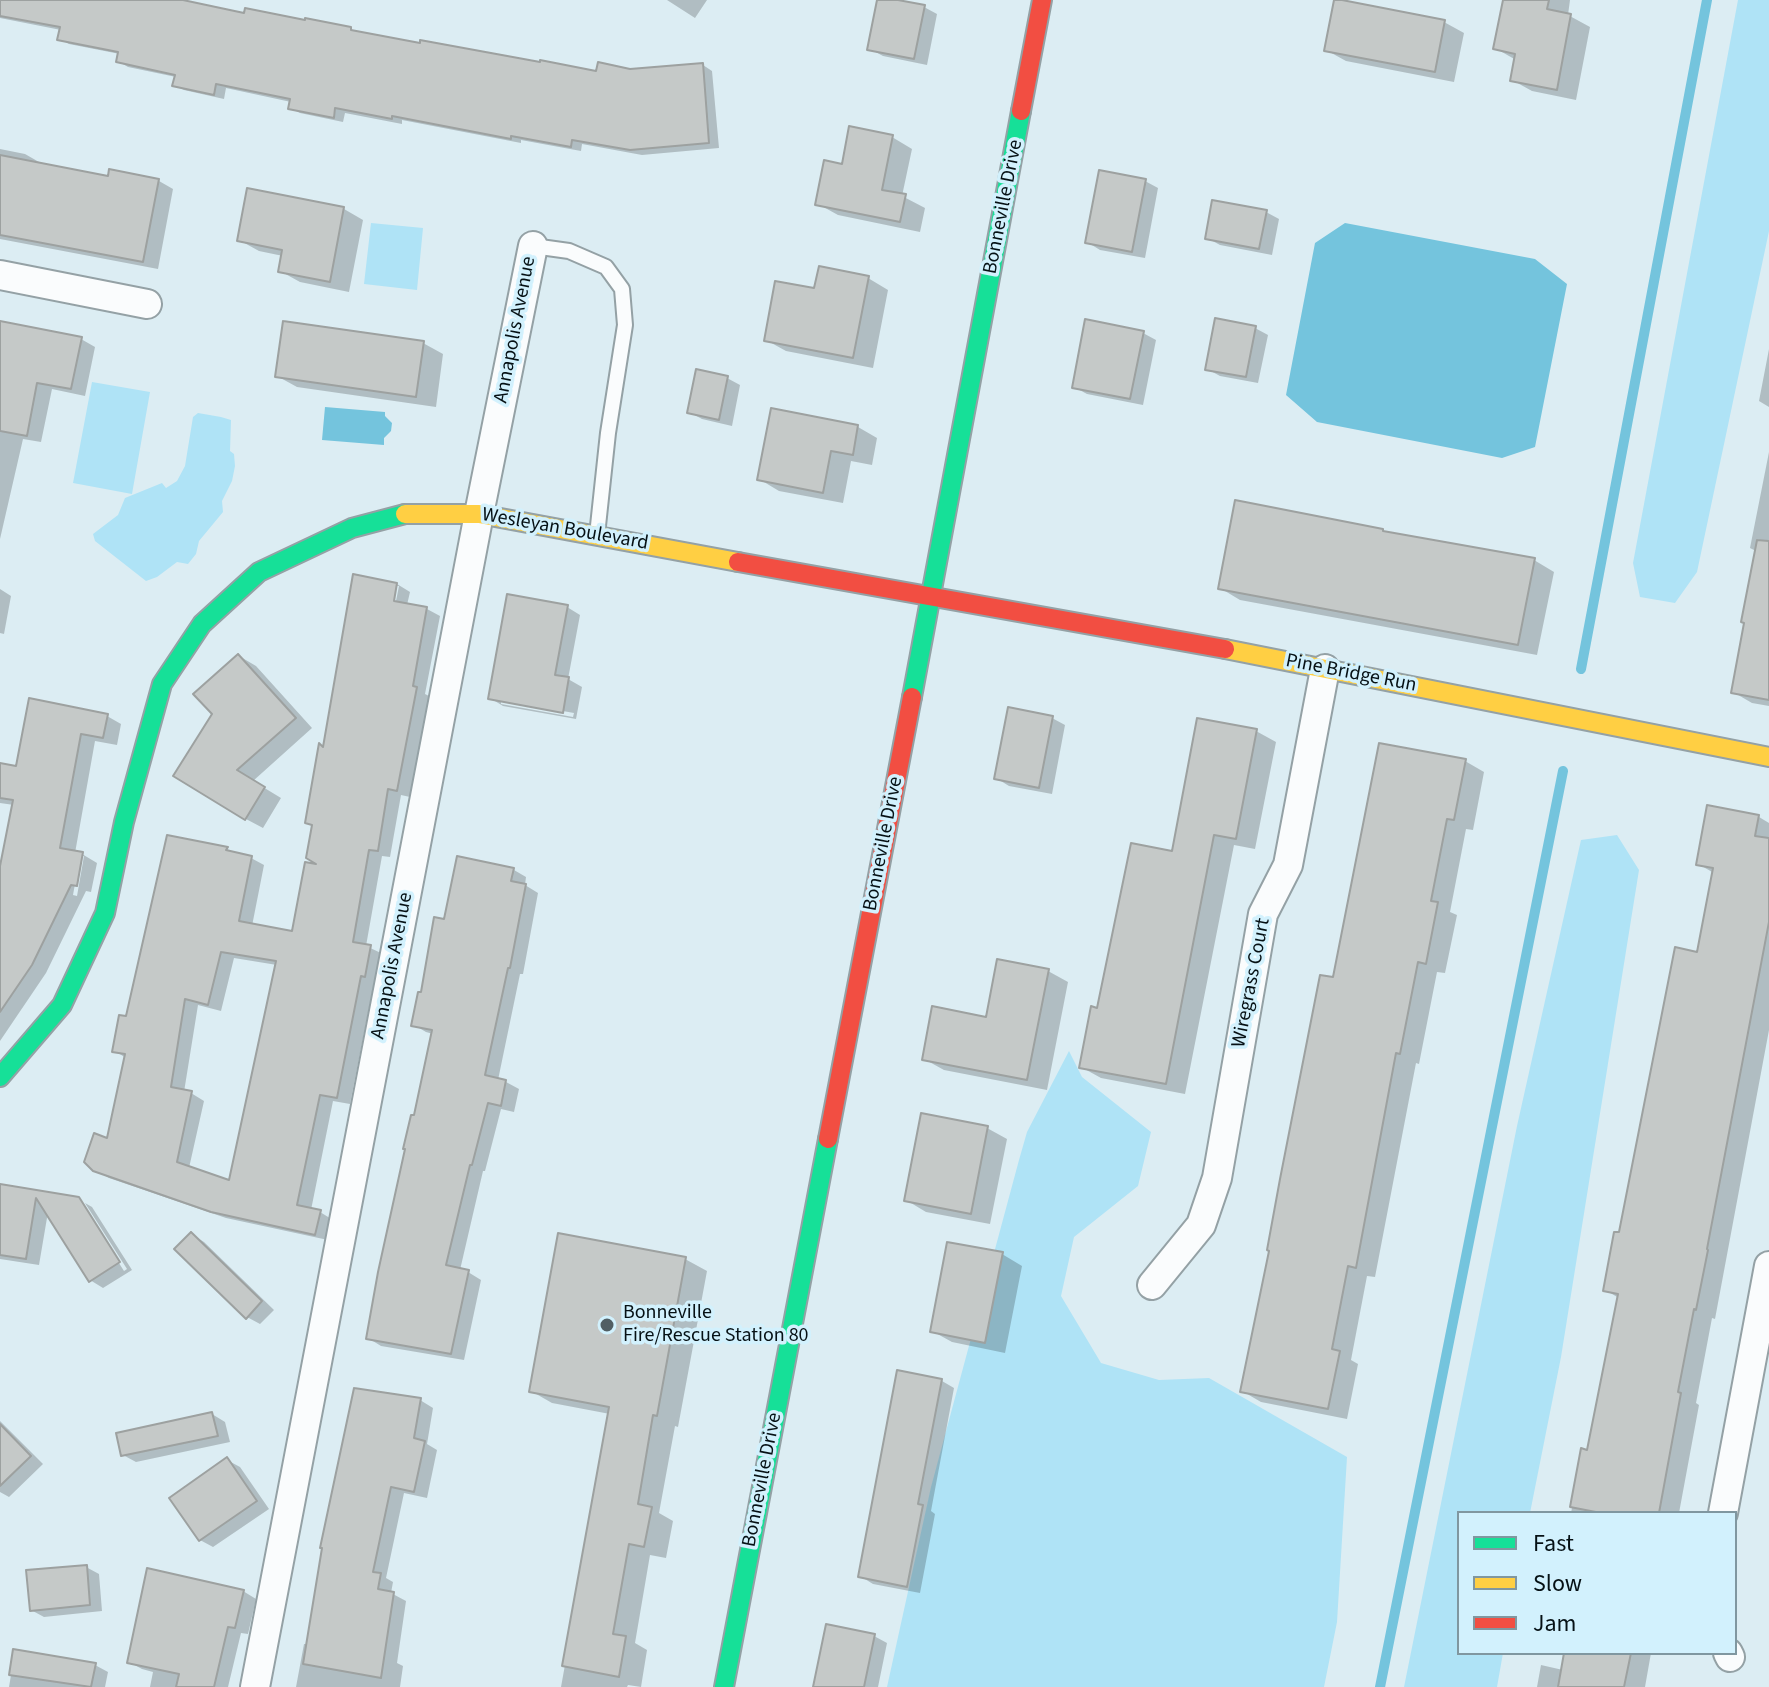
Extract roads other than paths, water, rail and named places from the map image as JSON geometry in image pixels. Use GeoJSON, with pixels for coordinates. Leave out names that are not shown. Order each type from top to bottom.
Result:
{"type":"FeatureCollection","features":[{"type":"Feature","properties":{"kind":"street","name":"Bonneville Drive"},"geometry":{"type":"LineString","coordinates":[[724,1687],[1042,0]]}},
{"type":"Feature","properties":{"kind":"street","name":"Annapolis Avenue"},"geometry":{"type":"LineString","coordinates":[[255,1687],[533,246]]}},
{"type":"Feature","properties":{"kind":"street"},"geometry":{"type":"LineString","coordinates":[[0,275],[147,304]]}},
{"type":"Feature","properties":{"kind":"street","name":"Wesleyan Boulevard"},"geometry":{"type":"LineString","coordinates":[[0,1077],[62,1005],[105,913],[124,822],[162,684],[202,624],[259,572],[352,528],[406,514],[479,514],[931,598]]}},
{"type":"Feature","properties":{"kind":"street","name":"Pine Bridge Run"},"geometry":{"type":"LineString","coordinates":[[931,598],[1325,669],[1769,757]]}},
{"type":"Feature","properties":{"kind":"street","name":"Wiregrass Court"},"geometry":{"type":"LineString","coordinates":[[1152,1285],[1201,1225],[1217,1178],[1263,914],[1288,865],[1325,669]]}},
{"type":"Feature","properties":{"kind":"street"},"geometry":{"type":"LineString","coordinates":[[1723,1511],[1769,1266]]}},
{"type":"Feature","properties":{"kind":"lane"},"geometry":{"type":"LineString","coordinates":[[533,246],[569,251],[606,267],[622,289],[625,325],[608,433],[597,536]]}},
{"type":"Feature","properties":{"kind":"waterway"},"geometry":{"type":"LineString","coordinates":[[1581,669],[1707,0]]}},
{"type":"Feature","properties":{"kind":"waterway"},"geometry":{"type":"LineString","coordinates":[[1380,1687],[1563,771]]}},
{"type":"Feature","properties":{"kind":"place","name":"Bonneville Fire/Rescue Station 80"},"geometry":{"type":"Point","coordinates":[607,1325]}}]}
